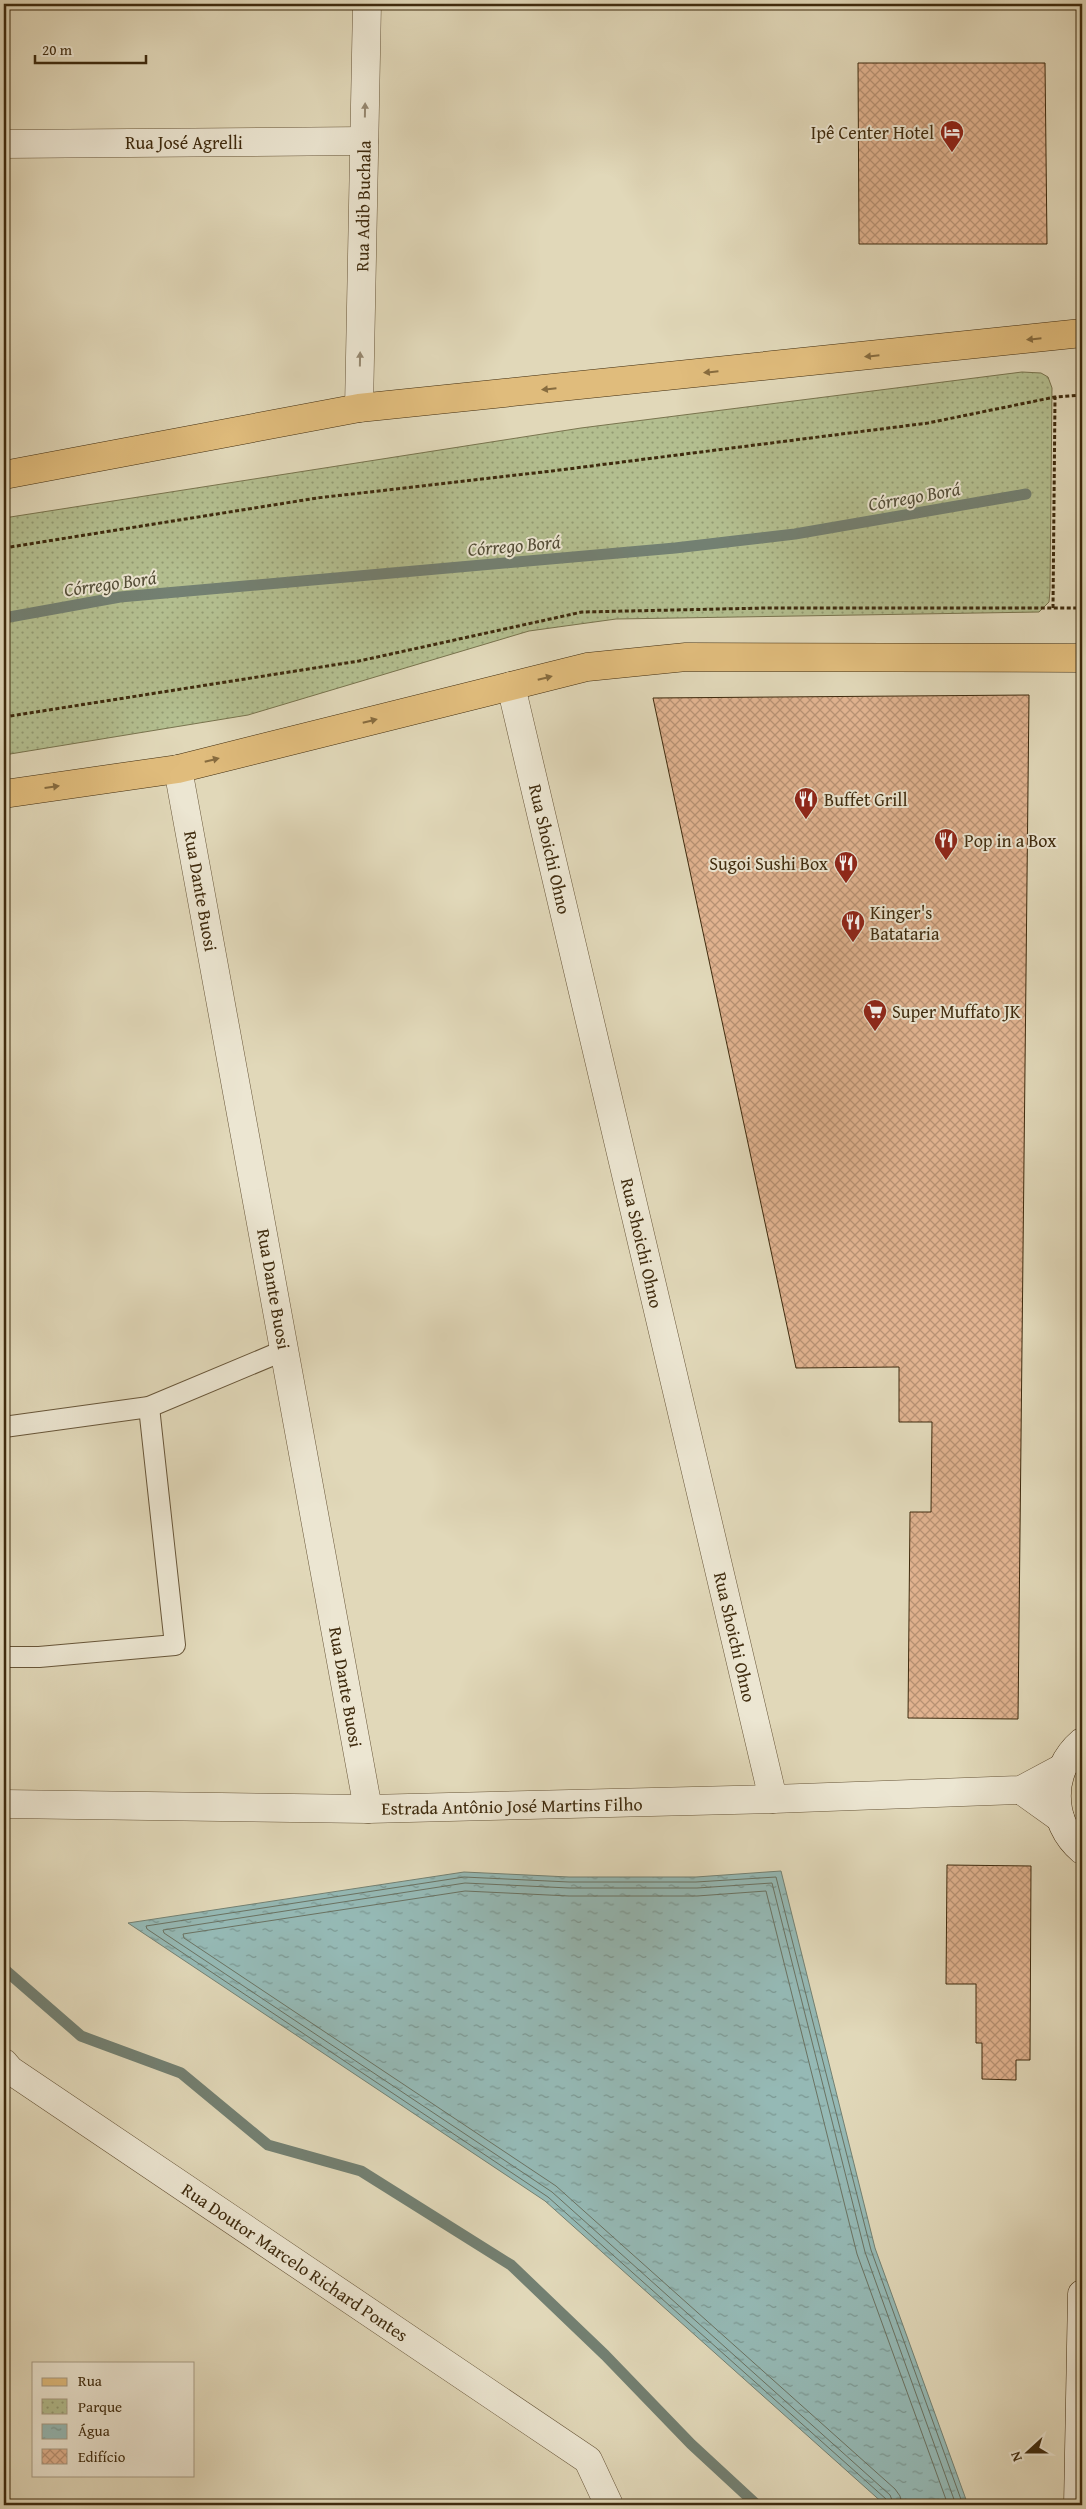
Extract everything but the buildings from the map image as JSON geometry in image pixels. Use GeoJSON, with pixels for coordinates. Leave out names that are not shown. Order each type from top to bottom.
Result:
{"type":"FeatureCollection","features":[{"type":"Feature","properties":{"kind":"main road"},"geometry":{"type":"LineString","coordinates":[[4,475],[359,408],[1082,333]]}},
{"type":"Feature","properties":{"kind":"main road"},"geometry":{"type":"LineString","coordinates":[[4,794],[178,769],[587,667],[686,657],[1082,658]]}},
{"type":"Feature","properties":{"kind":"street","name":"Rua Adib Buchala"},"geometry":{"type":"LineString","coordinates":[[359,408],[367,4]]}},
{"type":"Feature","properties":{"kind":"street","name":"Rua José Agrelli"},"geometry":{"type":"LineString","coordinates":[[4,144],[364,141]]}},
{"type":"Feature","properties":{"kind":"street","name":"Rua Shoichi Ohno"},"geometry":{"type":"LineString","coordinates":[[511,686],[773,1799]]}},
{"type":"Feature","properties":{"kind":"street","name":"Rua Dante Buosi"},"geometry":{"type":"LineString","coordinates":[[178,769],[286,1350],[368,1809]]}},
{"type":"Feature","properties":{"kind":"street"},"geometry":{"type":"LineString","coordinates":[[1082,1742],[1074,1749],[1062,1768],[1057,1784],[1056,1801],[1060,1818],[1072,1841],[1082,1850]]}},
{"type":"Feature","properties":{"kind":"street","name":"Estrada Antônio José Martins Filho"},"geometry":{"type":"LineString","coordinates":[[4,1804],[368,1809],[773,1799],[1021,1790],[1062,1768]]}},
{"type":"Feature","properties":{"kind":"street"},"geometry":{"type":"LineString","coordinates":[[1021,1790],[1060,1818]]}},
{"type":"Feature","properties":{"kind":"street","name":"Rua Doutor Marcelo Richard Pontes"},"geometry":{"type":"LineString","coordinates":[[4,2063],[19,2076],[588,2460],[609,2505]]}},
{"type":"Feature","properties":{"kind":"street"},"geometry":{"type":"LineString","coordinates":[[1078,2505],[1082,2294]]}},
{"type":"Feature","properties":{"kind":"lane"},"geometry":{"type":"LineString","coordinates":[[4,1426],[149,1407],[286,1350]]}},
{"type":"Feature","properties":{"kind":"lane"},"geometry":{"type":"LineString","coordinates":[[4,1657],[39,1657],[175,1645],[149,1407]]}},
{"type":"Feature","properties":{"kind":"path"},"geometry":{"type":"LineString","coordinates":[[4,548],[317,498],[561,470],[928,423],[1054,397],[1082,395]]}},
{"type":"Feature","properties":{"kind":"path"},"geometry":{"type":"LineString","coordinates":[[1053,608],[1054,397]]}},
{"type":"Feature","properties":{"kind":"path"},"geometry":{"type":"LineString","coordinates":[[4,717],[359,661],[582,612],[766,608],[1082,608]]}},
{"type":"Feature","properties":{"kind":"green space"},"geometry":{"type":"Polygon","coordinates":[[[1022,372],[1041,373],[1048,377],[1052,388],[1050,590],[1049,602],[1039,612],[616,619],[529,631],[248,715],[4,755],[4,518],[581,428],[1022,372]]]}},
{"type":"Feature","properties":{"kind":"water"},"geometry":{"type":"Polygon","coordinates":[[[781,1871],[875,2248],[968,2505],[885,2505],[545,2201],[128,1923],[464,1872],[569,1877],[696,1877],[781,1871]]]}},
{"type":"Feature","properties":{"kind":"waterway","name":"Córrego Borá"},"geometry":{"type":"LineString","coordinates":[[4,618],[120,597],[675,548],[795,534],[1026,494]]}},
{"type":"Feature","properties":{"kind":"waterway"},"geometry":{"type":"LineString","coordinates":[[4,1969],[81,2036],[181,2073],[268,2145],[361,2171],[511,2265],[605,2355],[691,2444],[757,2505]]}},
{"type":"Feature","properties":{"kind":"place","name":"Ipê Center Hotel"},"geometry":{"type":"Point","coordinates":[952,153]}},
{"type":"Feature","properties":{"kind":"place","name":"Buffet Grill"},"geometry":{"type":"Point","coordinates":[806,820]}},
{"type":"Feature","properties":{"kind":"place","name":"Pop in a Box"},"geometry":{"type":"Point","coordinates":[946,861]}},
{"type":"Feature","properties":{"kind":"place","name":"Sugoi Sushi Box"},"geometry":{"type":"Point","coordinates":[846,884]}},
{"type":"Feature","properties":{"kind":"place","name":"Kinger's Batataria"},"geometry":{"type":"Point","coordinates":[853,943]}},
{"type":"Feature","properties":{"kind":"place","name":"Super Muffato JK"},"geometry":{"type":"Point","coordinates":[875,1032]}}]}
